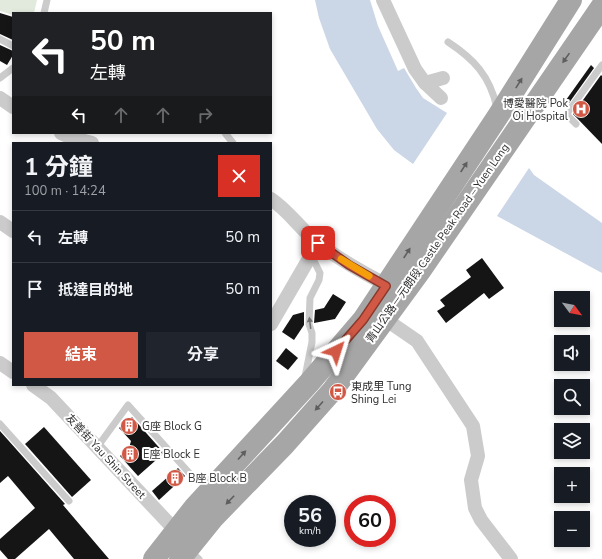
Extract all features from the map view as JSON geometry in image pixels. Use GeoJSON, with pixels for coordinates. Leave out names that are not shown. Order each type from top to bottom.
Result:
{"type":"FeatureCollection","features":[{"type":"Feature","properties":{"kind":"main road","name":"青山公路－元朗段 Castle Peak Road – Yuen Long"},"geometry":{"type":"LineString","coordinates":[[154,559],[175,530],[303,389],[363,320],[498,116],[571,0]]}},
{"type":"Feature","properties":{"kind":"main road","name":"青山公路－元朗段 Castle Peak Road – Yuen Long"},"geometry":{"type":"LineString","coordinates":[[189,556],[212,518],[285,444],[333,390],[385,319],[602,6]]}},
{"type":"Feature","properties":{"kind":"street"},"geometry":{"type":"LineString","coordinates":[[383,0],[415,68],[425,83],[441,98]]}},
{"type":"Feature","properties":{"kind":"street"},"geometry":{"type":"LineString","coordinates":[[425,83],[443,78]]}},
{"type":"Feature","properties":{"kind":"street"},"geometry":{"type":"LineString","coordinates":[[0,98],[12,106]]}},
{"type":"Feature","properties":{"kind":"street"},"geometry":{"type":"LineString","coordinates":[[63,134],[88,142]]}},
{"type":"Feature","properties":{"kind":"street"},"geometry":{"type":"LineString","coordinates":[[274,204],[305,231],[315,249],[349,265],[386,286]]}},
{"type":"Feature","properties":{"kind":"street"},"geometry":{"type":"LineString","coordinates":[[0,222],[12,230]]}},
{"type":"Feature","properties":{"kind":"street"},"geometry":{"type":"LineString","coordinates":[[272,322],[315,249]]}},
{"type":"Feature","properties":{"kind":"street"},"geometry":{"type":"LineString","coordinates":[[385,319],[417,342],[473,426],[478,456],[471,480],[475,508],[481,520],[511,559]]}},
{"type":"Feature","properties":{"kind":"street"},"geometry":{"type":"LineString","coordinates":[[0,363],[12,371]]}},
{"type":"Feature","properties":{"kind":"street","name":"友善街 Yau Shin Street"},"geometry":{"type":"LineString","coordinates":[[34,386],[51,398],[98,446],[175,530]]}},
{"type":"Feature","properties":{"kind":"lane"},"geometry":{"type":"LineString","coordinates":[[44,12],[47,0]]}},
{"type":"Feature","properties":{"kind":"lane"},"geometry":{"type":"LineString","coordinates":[[0,39],[12,45]]}},
{"type":"Feature","properties":{"kind":"lane"},"geometry":{"type":"LineString","coordinates":[[448,42],[465,53],[479,67],[494,93],[498,116]]}},
{"type":"Feature","properties":{"kind":"lane"},"geometry":{"type":"LineString","coordinates":[[576,124],[568,116],[568,112],[602,65]]}},
{"type":"Feature","properties":{"kind":"lane"},"geometry":{"type":"LineString","coordinates":[[0,78],[12,69]]}},
{"type":"Feature","properties":{"kind":"lane"},"geometry":{"type":"LineString","coordinates":[[226,134],[232,142]]}},
{"type":"Feature","properties":{"kind":"lane"},"geometry":{"type":"LineString","coordinates":[[303,389],[312,342],[312,333],[309,324],[310,298],[319,280],[320,273],[315,249]]}},
{"type":"Feature","properties":{"kind":"lane"},"geometry":{"type":"LineString","coordinates":[[98,446],[128,405],[192,476]]}},
{"type":"Feature","properties":{"kind":"lane"},"geometry":{"type":"LineString","coordinates":[[0,424],[69,501]]}},
{"type":"Feature","properties":{"kind":"shaded area"},"geometry":{"type":"Polygon","coordinates":[[[0,0],[37,0],[34,12],[12,12],[12,15],[0,11],[0,0]]]}},
{"type":"Feature","properties":{"kind":"water"},"geometry":{"type":"Polygon","coordinates":[[[315,0],[370,0],[378,26],[398,71],[404,68],[423,98],[447,113],[413,164],[394,150],[377,129],[330,49],[319,18],[315,0]]]}},
{"type":"Feature","properties":{"kind":"water"},"geometry":{"type":"Polygon","coordinates":[[[529,168],[534,175],[602,223],[602,273],[497,216],[529,168]]]}},
{"type":"Feature","properties":{"kind":"building"},"geometry":{"type":"Polygon","coordinates":[[[0,13],[12,17],[12,40],[0,34],[0,13]]]}},
{"type":"Feature","properties":{"kind":"building"},"geometry":{"type":"Polygon","coordinates":[[[0,45],[12,51],[12,57],[7,65],[0,61],[0,45]]]}},
{"type":"Feature","properties":{"kind":"building"},"geometry":{"type":"Polygon","coordinates":[[[591,65],[594,68],[569,103],[566,100],[591,65]]]}},
{"type":"Feature","properties":{"kind":"building","name":"博愛醫院 Pok Oi Hospital"},"geometry":{"type":"Polygon","coordinates":[[[601,75],[602,76],[602,144],[573,114],[601,75]]]}},
{"type":"Feature","properties":{"kind":"building"},"geometry":{"type":"Polygon","coordinates":[[[482,258],[504,288],[489,299],[484,293],[446,323],[437,311],[445,306],[440,300],[471,277],[466,270],[482,258]]]}},
{"type":"Feature","properties":{"kind":"building"},"geometry":{"type":"Polygon","coordinates":[[[333,294],[346,302],[335,319],[314,323],[315,310],[324,308],[333,294]]]}},
{"type":"Feature","properties":{"kind":"building"},"geometry":{"type":"Polygon","coordinates":[[[304,312],[304,325],[294,340],[282,332],[293,315],[304,312]]]}},
{"type":"Feature","properties":{"kind":"building"},"geometry":{"type":"Polygon","coordinates":[[[286,348],[298,358],[288,370],[276,361],[286,348]]]}},
{"type":"Feature","properties":{"kind":"building"},"geometry":{"type":"Polygon","coordinates":[[[132,417],[164,453],[138,476],[120,456],[129,448],[131,441],[119,428],[132,417]]]}},
{"type":"Feature","properties":{"kind":"building"},"geometry":{"type":"Polygon","coordinates":[[[44,427],[91,480],[72,497],[25,444],[44,427]]]}},
{"type":"Feature","properties":{"kind":"building"},"geometry":{"type":"Polygon","coordinates":[[[0,431],[65,504],[63,505],[109,559],[74,559],[49,529],[15,559],[8,559],[0,550],[0,539],[35,508],[8,476],[0,483],[0,431]]]}},
{"type":"Feature","properties":{"kind":"building"},"geometry":{"type":"Polygon","coordinates":[[[178,468],[185,476],[159,500],[152,491],[178,468]]]}},
{"type":"Feature","properties":{"kind":"slow traffic"},"geometry":{"type":"LineString","coordinates":[[341,259],[369,276]]}},
{"type":"Feature","properties":{"kind":"place","name":"博愛醫院 Pok Oi Hospital"},"geometry":{"type":"Point","coordinates":[581,109]}},
{"type":"Feature","properties":{"kind":"place","name":"東成里 Tung Shing Lei"},"geometry":{"type":"Point","coordinates":[338,392]}},
{"type":"Feature","properties":{"kind":"place","name":"G座 Block G"},"geometry":{"type":"Point","coordinates":[129,426]}},
{"type":"Feature","properties":{"kind":"place","name":"E座 Block E"},"geometry":{"type":"Point","coordinates":[130,454]}},
{"type":"Feature","properties":{"kind":"place","name":"B座 Block B"},"geometry":{"type":"Point","coordinates":[175,478]}},
{"type":"Feature","properties":{"kind":"route"},"geometry":{"type":"LineString","coordinates":[[318,243],[349,265],[386,286],[363,320],[336,351]]}}]}
